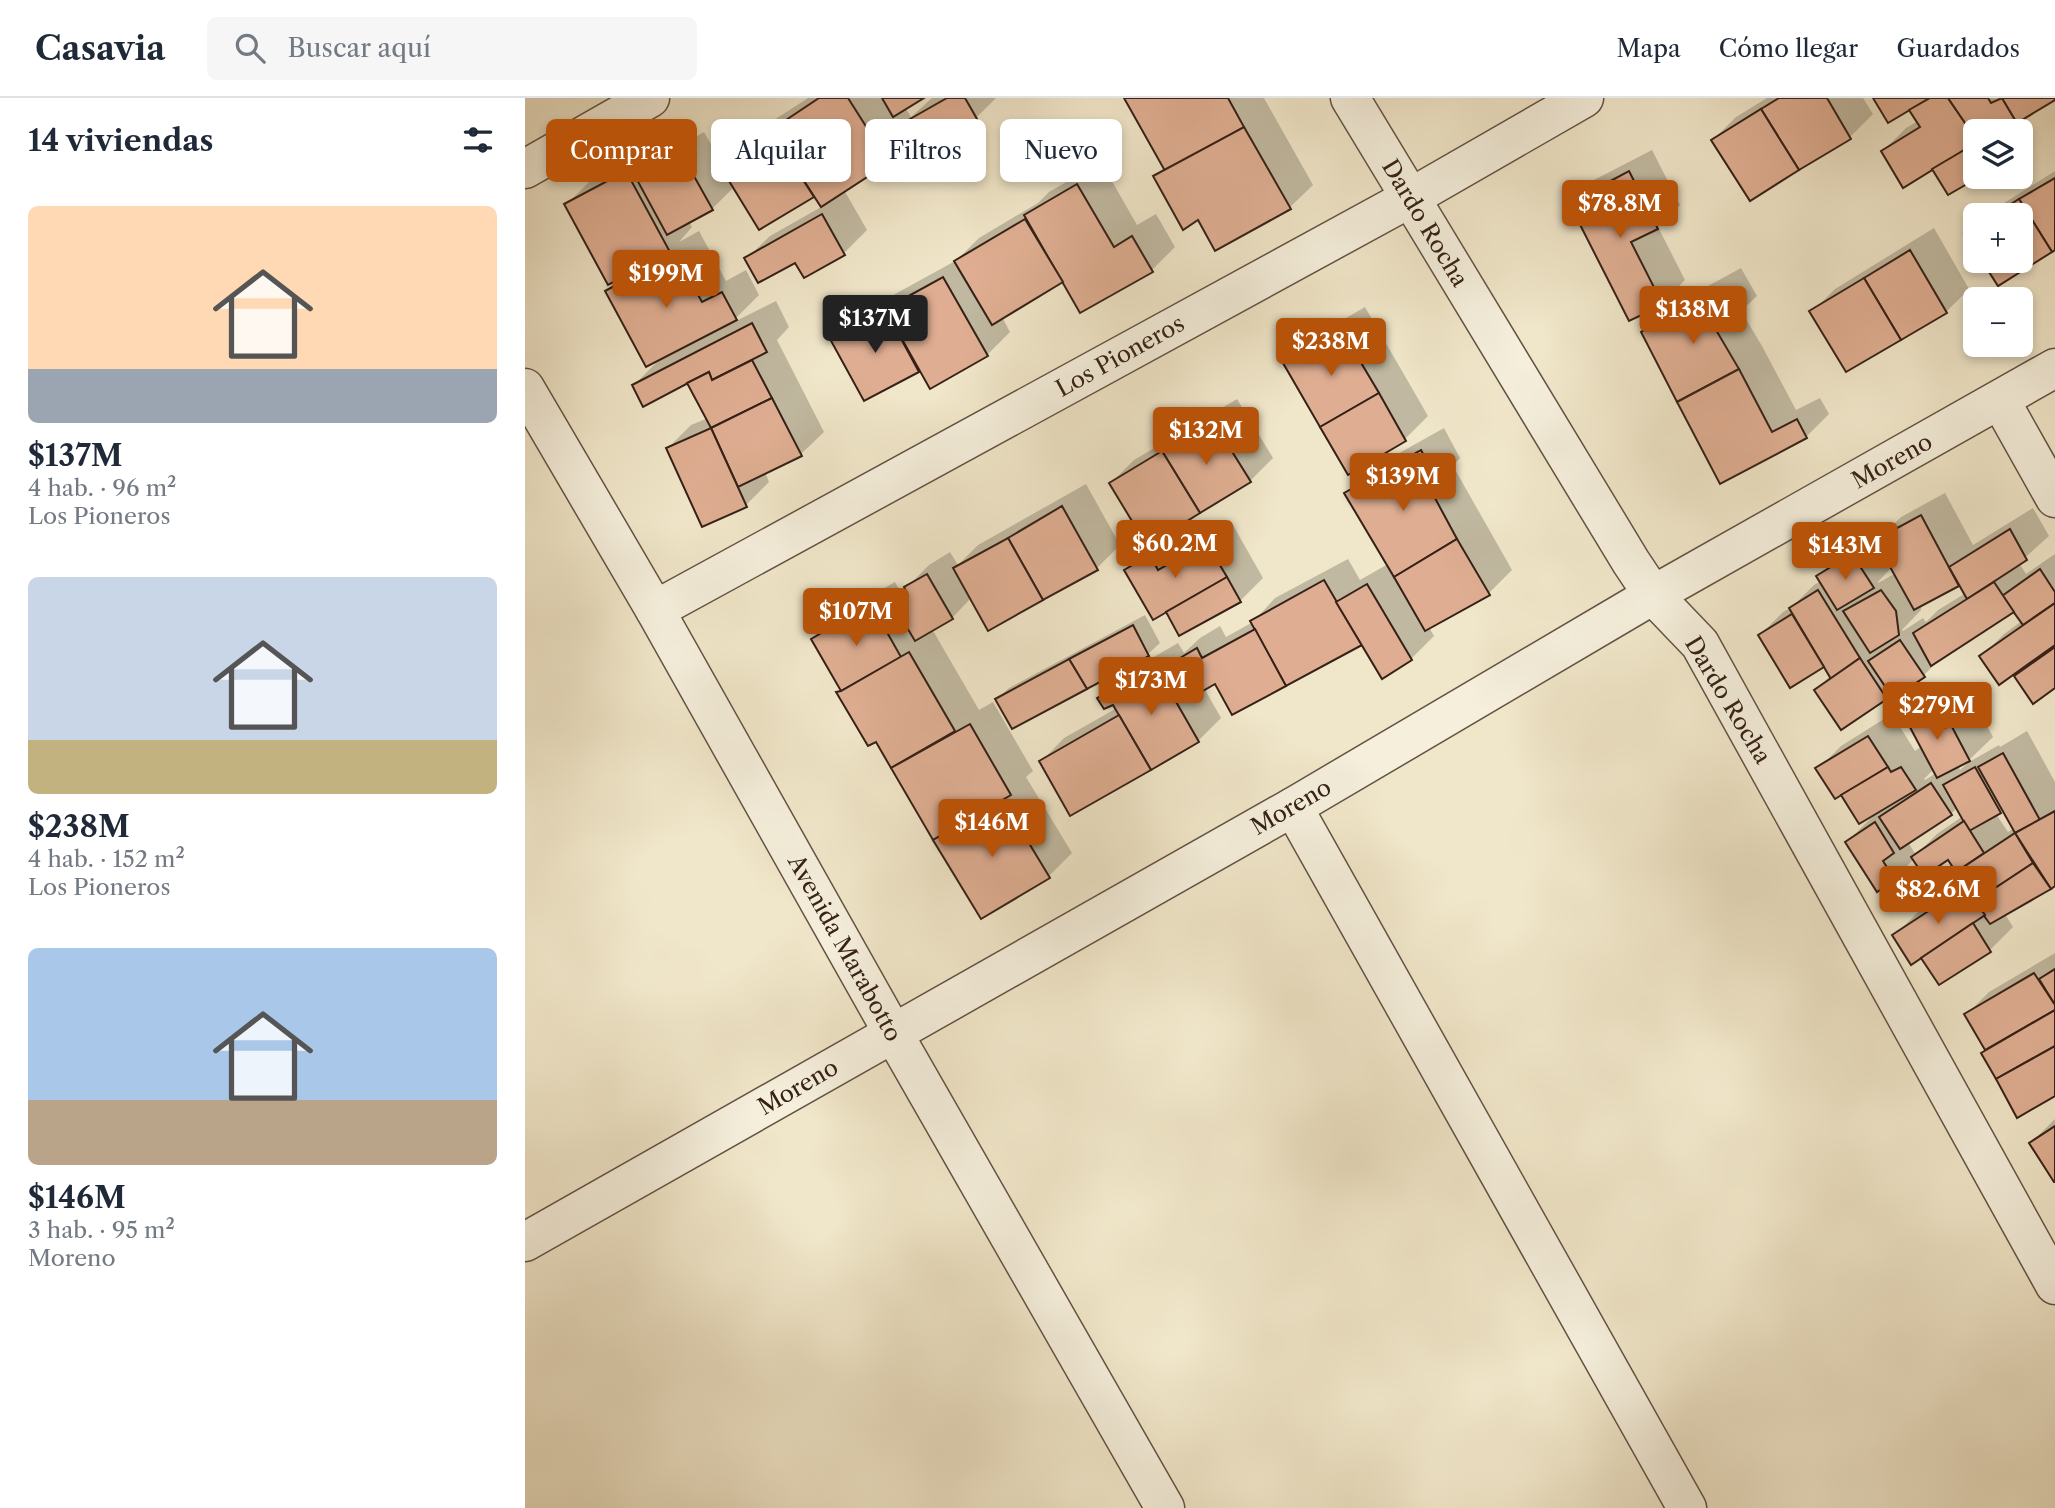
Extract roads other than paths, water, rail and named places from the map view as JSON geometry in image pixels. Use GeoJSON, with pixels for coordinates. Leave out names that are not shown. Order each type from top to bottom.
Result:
{"type":"FeatureCollection","features":[{"type":"Feature","properties":{"kind":"street"},"geometry":{"type":"LineString","coordinates":[[525,169],[650,98]]}},
{"type":"Feature","properties":{"kind":"street","name":"Dardo Rocha"},"geometry":{"type":"LineString","coordinates":[[1350,98],[1653,595],[1700,644],[2055,1285]]}},
{"type":"Feature","properties":{"kind":"street","name":"Los Pioneros"},"geometry":{"type":"LineString","coordinates":[[655,610],[1410,198],[1584,98]]}},
{"type":"Feature","properties":{"kind":"street","name":"Moreno"},"geometry":{"type":"LineString","coordinates":[[525,1242],[1293,807],[1653,595],[2055,368]]}},
{"type":"Feature","properties":{"kind":"street","name":"Avenida Marabotto"},"geometry":{"type":"LineString","coordinates":[[525,388],[655,610],[1165,1508]]}},
{"type":"Feature","properties":{"kind":"street"},"geometry":{"type":"LineString","coordinates":[[2000,400],[2055,498]]}},
{"type":"Feature","properties":{"kind":"street"},"geometry":{"type":"LineString","coordinates":[[1293,807],[1687,1508]]}}]}
